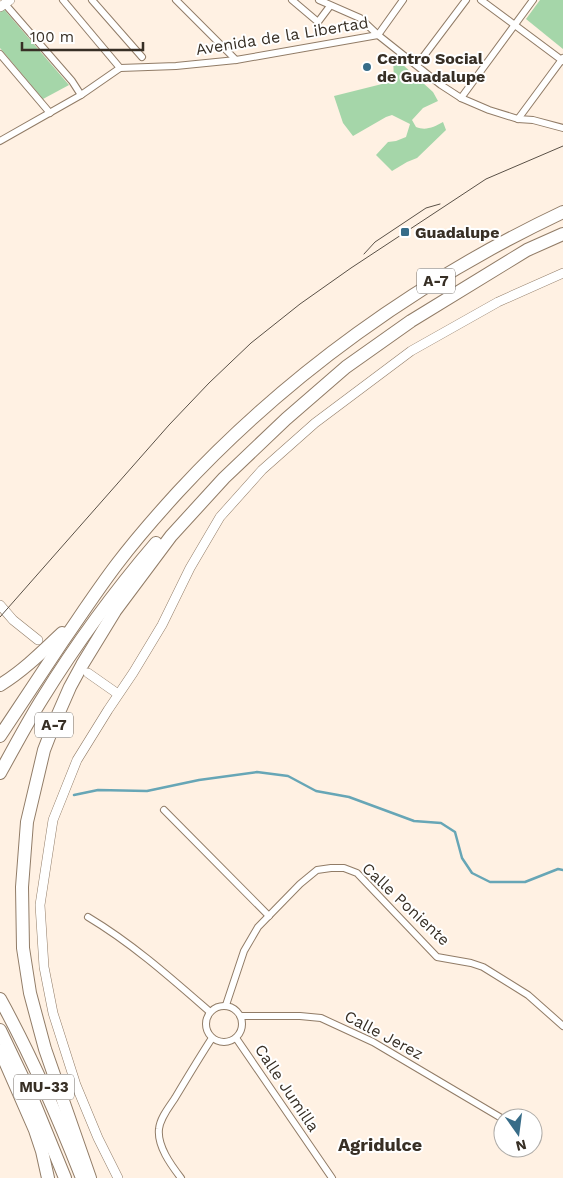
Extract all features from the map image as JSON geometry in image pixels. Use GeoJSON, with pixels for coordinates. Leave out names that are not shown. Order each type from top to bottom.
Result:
{"type":"FeatureCollection","features":[{"type":"Feature","properties":{"kind":"highway","name":"A-7"},"geometry":{"type":"LineString","coordinates":[[0,736],[81,614],[118,563],[162,510],[203,466],[253,418],[317,364],[443,276],[523,231],[563,212]]}},
{"type":"Feature","properties":{"kind":"highway","name":"A-7"},"geometry":{"type":"LineString","coordinates":[[90,1178],[45,1049],[30,993],[23,948],[22,887],[27,822],[44,750],[70,687],[97,638],[171,536],[246,456],[286,418],[346,366],[411,321],[518,255],[563,234]]}},
{"type":"Feature","properties":{"kind":"highway"},"geometry":{"type":"LineString","coordinates":[[0,773],[43,698],[75,650],[114,594],[147,554],[191,504],[242,452],[346,366]]}},
{"type":"Feature","properties":{"kind":"highway"},"geometry":{"type":"LineString","coordinates":[[0,685],[44,652],[81,614]]}},
{"type":"Feature","properties":{"kind":"highway","name":"MU-33"},"geometry":{"type":"LineString","coordinates":[[0,999],[47,1093],[82,1178]]}},
{"type":"Feature","properties":{"kind":"highway","name":"MU-33"},"geometry":{"type":"LineString","coordinates":[[0,1030],[32,1095],[64,1178]]}},
{"type":"Feature","properties":{"kind":"highway"},"geometry":{"type":"LineString","coordinates":[[0,1050],[35,1130],[48,1178]]}},
{"type":"Feature","properties":{"kind":"street"},"geometry":{"type":"LineString","coordinates":[[0,141],[81,95],[120,68],[63,0]]}},
{"type":"Feature","properties":{"kind":"street"},"geometry":{"type":"LineString","coordinates":[[92,0],[142,57]]}},
{"type":"Feature","properties":{"kind":"street"},"geometry":{"type":"LineString","coordinates":[[176,0],[236,60]]}},
{"type":"Feature","properties":{"kind":"street"},"geometry":{"type":"LineString","coordinates":[[292,0],[318,22],[330,6]]}},
{"type":"Feature","properties":{"kind":"street"},"geometry":{"type":"LineString","coordinates":[[319,0],[360,18],[378,35],[403,0]]}},
{"type":"Feature","properties":{"kind":"street"},"geometry":{"type":"LineString","coordinates":[[417,65],[466,0]]}},
{"type":"Feature","properties":{"kind":"street"},"geometry":{"type":"LineString","coordinates":[[482,0],[563,60],[518,118]]}},
{"type":"Feature","properties":{"kind":"street"},"geometry":{"type":"LineString","coordinates":[[461,98],[533,0]]}},
{"type":"Feature","properties":{"kind":"street"},"geometry":{"type":"LineString","coordinates":[[5,4],[72,81],[81,95]]}},
{"type":"Feature","properties":{"kind":"street","name":"Avenida de la Libertad"},"geometry":{"type":"LineString","coordinates":[[120,68],[176,66],[236,60],[378,35],[441,85],[461,98],[489,110],[563,128]]}},
{"type":"Feature","properties":{"kind":"street"},"geometry":{"type":"LineString","coordinates":[[0,54],[50,113]]}},
{"type":"Feature","properties":{"kind":"street"},"geometry":{"type":"LineString","coordinates":[[118,1178],[98,1138],[76,1085],[53,1013],[44,967],[40,905],[53,820],[77,760],[118,694],[133,674],[162,625],[190,568],[220,517],[262,470],[315,423],[412,351],[498,302],[563,273]]}},
{"type":"Feature","properties":{"kind":"street"},"geometry":{"type":"LineString","coordinates":[[0,605],[13,620],[38,640]]}},
{"type":"Feature","properties":{"kind":"street"},"geometry":{"type":"LineString","coordinates":[[88,673],[118,694]]}},
{"type":"Feature","properties":{"kind":"street"},"geometry":{"type":"LineString","coordinates":[[164,810],[269,916]]}},
{"type":"Feature","properties":{"kind":"street","name":"Calle Poniente"},"geometry":{"type":"LineString","coordinates":[[226,1005],[244,951],[258,927],[300,884],[317,870],[344,868],[356,873],[438,957],[483,967],[528,995],[563,1026]]}},
{"type":"Feature","properties":{"kind":"street"},"geometry":{"type":"LineString","coordinates":[[88,917],[154,963],[210,1012]]}},
{"type":"Feature","properties":{"kind":"street"},"geometry":{"type":"LineString","coordinates":[[226,1005],[238,1011],[241,1016],[243,1024],[241,1032],[230,1041],[217,1041],[212,1038],[206,1028],[206,1022],[210,1012],[226,1005]]}},
{"type":"Feature","properties":{"kind":"street","name":"Calle Jerez"},"geometry":{"type":"LineString","coordinates":[[241,1016],[320,1018],[372,1042],[493,1113]]}},
{"type":"Feature","properties":{"kind":"street"},"geometry":{"type":"LineString","coordinates":[[181,1178],[171,1166],[163,1151],[159,1129],[165,1115],[212,1038]]}},
{"type":"Feature","properties":{"kind":"street","name":"Calle Jumilla"},"geometry":{"type":"LineString","coordinates":[[236,1038],[332,1178]]}},
{"type":"Feature","properties":{"kind":"green space"},"geometry":{"type":"Polygon","coordinates":[[[540,0],[563,0],[563,49],[526,19],[540,0]]]}},
{"type":"Feature","properties":{"kind":"green space"},"geometry":{"type":"Polygon","coordinates":[[[2,7],[69,85],[43,99],[0,48],[0,8],[2,7]]]}},
{"type":"Feature","properties":{"kind":"green space"},"geometry":{"type":"Polygon","coordinates":[[[393,56],[433,92],[438,101],[423,108],[412,120],[416,127],[433,127],[443,122],[446,130],[417,158],[392,171],[376,155],[388,142],[406,137],[410,124],[392,115],[353,136],[343,123],[334,96],[394,81],[393,56]]]}},
{"type":"Feature","properties":{"kind":"waterway"},"geometry":{"type":"LineString","coordinates":[[74,795],[98,790],[147,791],[199,780],[257,772],[288,776],[316,791],[349,797],[414,821],[441,823],[455,832],[462,858],[472,873],[490,882],[525,882],[558,869],[563,870]]}},
{"type":"Feature","properties":{"kind":"tram line"},"geometry":{"type":"LineString","coordinates":[[0,617],[169,425],[251,343],[300,304],[351,268],[486,179],[563,146]]}},
{"type":"Feature","properties":{"kind":"tram line"},"geometry":{"type":"LineString","coordinates":[[364,254],[375,242],[426,208],[440,204]]}},
{"type":"Feature","properties":{"kind":"place","name":"Centro Social de Guadalupe"},"geometry":{"type":"Point","coordinates":[367,67]}},
{"type":"Feature","properties":{"kind":"place","name":"Guadalupe"},"geometry":{"type":"Point","coordinates":[405,232]}},
{"type":"Feature","properties":{"kind":"district","name":"Agridulce"},"geometry":{"type":"Point","coordinates":[380,1144]}}]}
